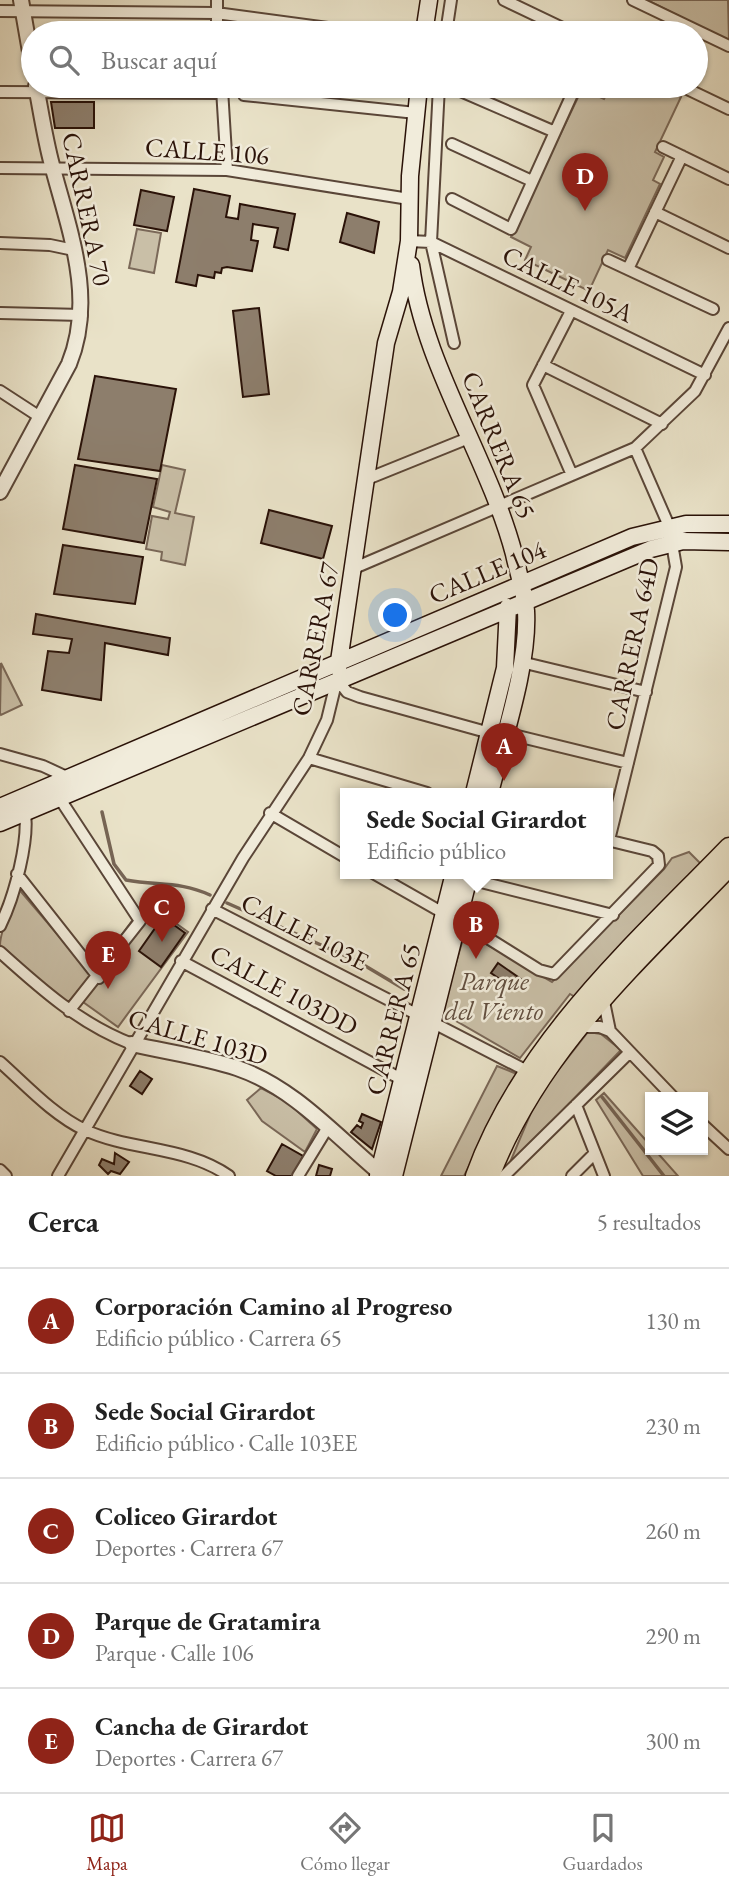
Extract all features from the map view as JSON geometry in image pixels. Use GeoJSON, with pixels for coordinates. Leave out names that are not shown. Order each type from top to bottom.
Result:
{"type":"FeatureCollection","features":[{"type":"Feature","properties":{"kind":"main road"},"geometry":{"type":"LineString","coordinates":[[426,21],[429,0]]}},
{"type":"Feature","properties":{"kind":"main road","name":"CARRERA 67"},"geometry":{"type":"LineString","coordinates":[[337,679],[386,343],[401,292],[409,242],[409,199],[418,98]]}},
{"type":"Feature","properties":{"kind":"main road","name":"CARRERA 65"},"geometry":{"type":"LineString","coordinates":[[409,242],[414,286],[424,324],[500,506],[524,592],[526,632],[521,662],[476,788]]}},
{"type":"Feature","properties":{"kind":"main road","name":"CALLE 104"},"geometry":{"type":"LineString","coordinates":[[524,592],[632,537],[669,526],[729,524]]}},
{"type":"Feature","properties":{"kind":"main road","name":"CALLE 104"},"geometry":{"type":"LineString","coordinates":[[0,823],[71,779],[339,662],[524,592],[674,542],[729,541]]}},
{"type":"Feature","properties":{"kind":"main road","name":"CARRERA 65"},"geometry":{"type":"LineString","coordinates":[[491,788],[507,656],[507,599]]}},
{"type":"Feature","properties":{"kind":"main road","name":"CALLE 104"},"geometry":{"type":"LineString","coordinates":[[0,807],[24,807],[60,799],[337,679],[507,599]]}},
{"type":"Feature","properties":{"kind":"main road"},"geometry":{"type":"LineString","coordinates":[[475,1176],[499,1120],[527,1071],[577,1005],[729,847]]}},
{"type":"Feature","properties":{"kind":"main road"},"geometry":{"type":"LineString","coordinates":[[490,1176],[531,1091],[576,1027],[729,867]]}},
{"type":"Feature","properties":{"kind":"main road","name":"CARRERA 65"},"geometry":{"type":"LineString","coordinates":[[384,1175],[464,879]]}},
{"type":"Feature","properties":{"kind":"main road","name":"CARRERA 65"},"geometry":{"type":"LineString","coordinates":[[384,1175],[403,1080],[426,1019]]}},
{"type":"Feature","properties":{"kind":"street"},"geometry":{"type":"LineString","coordinates":[[216,21],[217,0]]}},
{"type":"Feature","properties":{"kind":"street"},"geometry":{"type":"LineString","coordinates":[[448,21],[452,0]]}},
{"type":"Feature","properties":{"kind":"street"},"geometry":{"type":"LineString","coordinates":[[504,0],[548,21]]}},
{"type":"Feature","properties":{"kind":"street"},"geometry":{"type":"LineString","coordinates":[[633,0],[677,21]]}},
{"type":"Feature","properties":{"kind":"street"},"geometry":{"type":"LineString","coordinates":[[0,11],[22,6],[216,13],[276,21]]}},
{"type":"Feature","properties":{"kind":"street"},"geometry":{"type":"LineString","coordinates":[[708,36],[729,46]]}},
{"type":"Feature","properties":{"kind":"street"},"geometry":{"type":"LineString","coordinates":[[0,92],[21,90]]}},
{"type":"Feature","properties":{"kind":"street","name":"CARRERA 70"},"geometry":{"type":"LineString","coordinates":[[0,492],[4,475],[40,417],[76,346],[82,315],[81,285],[39,98]]}},
{"type":"Feature","properties":{"kind":"street"},"geometry":{"type":"LineString","coordinates":[[223,98],[227,170]]}},
{"type":"Feature","properties":{"kind":"street"},"geometry":{"type":"LineString","coordinates":[[273,98],[416,113]]}},
{"type":"Feature","properties":{"kind":"street"},"geometry":{"type":"LineString","coordinates":[[438,98],[430,243],[454,343]]}},
{"type":"Feature","properties":{"kind":"street"},"geometry":{"type":"LineString","coordinates":[[477,98],[555,132]]}},
{"type":"Feature","properties":{"kind":"street"},"geometry":{"type":"LineString","coordinates":[[452,199],[510,229],[555,132],[567,98]]}},
{"type":"Feature","properties":{"kind":"street"},"geometry":{"type":"LineString","coordinates":[[706,98],[729,109]]}},
{"type":"Feature","properties":{"kind":"street"},"geometry":{"type":"LineString","coordinates":[[452,144],[532,181]]}},
{"type":"Feature","properties":{"kind":"street"},"geometry":{"type":"LineString","coordinates":[[663,146],[729,179]]}},
{"type":"Feature","properties":{"kind":"street"},"geometry":{"type":"LineString","coordinates":[[628,269],[681,156]]}},
{"type":"Feature","properties":{"kind":"street","name":"CALLE 106"},"geometry":{"type":"LineString","coordinates":[[0,168],[227,170],[409,199]]}},
{"type":"Feature","properties":{"kind":"street"},"geometry":{"type":"LineString","coordinates":[[655,212],[729,248]]}},
{"type":"Feature","properties":{"kind":"street","name":"CALLE 105A"},"geometry":{"type":"LineString","coordinates":[[409,242],[430,243],[705,375]]}},
{"type":"Feature","properties":{"kind":"street"},"geometry":{"type":"LineString","coordinates":[[0,243],[50,245],[74,250]]}},
{"type":"Feature","properties":{"kind":"street"},"geometry":{"type":"LineString","coordinates":[[608,260],[713,309]]}},
{"type":"Feature","properties":{"kind":"street"},"geometry":{"type":"LineString","coordinates":[[571,310],[533,385],[572,475]]}},
{"type":"Feature","properties":{"kind":"street"},"geometry":{"type":"LineString","coordinates":[[0,313],[82,315]]}},
{"type":"Feature","properties":{"kind":"street"},"geometry":{"type":"LineString","coordinates":[[352,569],[635,448],[695,391],[729,328]]}},
{"type":"Feature","properties":{"kind":"street"},"geometry":{"type":"LineString","coordinates":[[543,365],[662,424]]}},
{"type":"Feature","properties":{"kind":"street"},"geometry":{"type":"LineString","coordinates":[[0,391],[40,417]]}},
{"type":"Feature","properties":{"kind":"street"},"geometry":{"type":"LineString","coordinates":[[367,479],[471,437]]}},
{"type":"Feature","properties":{"kind":"street","name":"CARRERA 64D"},"geometry":{"type":"LineString","coordinates":[[613,821],[676,567],[674,542],[669,526],[635,448]]}},
{"type":"Feature","properties":{"kind":"street"},"geometry":{"type":"LineString","coordinates":[[521,662],[646,692]]}},
{"type":"Feature","properties":{"kind":"street"},"geometry":{"type":"LineString","coordinates":[[337,679],[347,692],[359,697],[628,763]]}},
{"type":"Feature","properties":{"kind":"street","name":"CARRERA 67"},"geometry":{"type":"LineString","coordinates":[[58,1176],[212,909],[270,813],[309,758],[327,720],[337,679]]}},
{"type":"Feature","properties":{"kind":"street"},"geometry":{"type":"LineString","coordinates":[[0,754],[43,766],[71,779]]}},
{"type":"Feature","properties":{"kind":"street"},"geometry":{"type":"LineString","coordinates":[[309,758],[410,788]]}},
{"type":"Feature","properties":{"kind":"street"},"geometry":{"type":"LineString","coordinates":[[60,799],[140,921],[99,978],[69,1011]]}},
{"type":"Feature","properties":{"kind":"street"},"geometry":{"type":"LineString","coordinates":[[0,926],[17,874],[27,822],[24,807]]}},
{"type":"Feature","properties":{"kind":"street"},"geometry":{"type":"LineString","coordinates":[[270,813],[340,854]]}},
{"type":"Feature","properties":{"kind":"street"},"geometry":{"type":"LineString","coordinates":[[384,879],[549,975],[560,971],[656,870],[658,856],[652,852],[613,841]]}},
{"type":"Feature","properties":{"kind":"street"},"geometry":{"type":"LineString","coordinates":[[17,874],[99,978]]}},
{"type":"Feature","properties":{"kind":"street"},"geometry":{"type":"LineString","coordinates":[[480,879],[613,915]]}},
{"type":"Feature","properties":{"kind":"street","name":"CALLE 103E"},"geometry":{"type":"LineString","coordinates":[[212,909],[527,1071]]}},
{"type":"Feature","properties":{"kind":"street","name":"CALLE 103D"},"geometry":{"type":"LineString","coordinates":[[0,952],[69,1011],[109,1036],[247,1072],[291,1096],[384,1175]]}},
{"type":"Feature","properties":{"kind":"street","name":"CALLE 103DD"},"geometry":{"type":"LineString","coordinates":[[181,961],[403,1080]]}},
{"type":"Feature","properties":{"kind":"street"},"geometry":{"type":"LineString","coordinates":[[603,996],[610,1031]]}},
{"type":"Feature","properties":{"kind":"street"},"geometry":{"type":"LineString","coordinates":[[576,1027],[594,1026],[610,1031],[668,1092]]}},
{"type":"Feature","properties":{"kind":"street"},"geometry":{"type":"LineString","coordinates":[[504,1176],[630,1052]]}},
{"type":"Feature","properties":{"kind":"street"},"geometry":{"type":"LineString","coordinates":[[0,1062],[65,1119],[86,1131],[190,1158],[211,1165],[229,1176]]}},
{"type":"Feature","properties":{"kind":"street"},"geometry":{"type":"LineString","coordinates":[[576,1105],[604,1176]]}},
{"type":"Feature","properties":{"kind":"street"},"geometry":{"type":"LineString","coordinates":[[298,1176],[328,1128]]}},
{"type":"Feature","properties":{"kind":"street"},"geometry":{"type":"LineString","coordinates":[[708,1130],[729,1149]]}},
{"type":"Feature","properties":{"kind":"street"},"geometry":{"type":"LineString","coordinates":[[572,1176],[595,1153]]}},
{"type":"Feature","properties":{"kind":"street"},"geometry":{"type":"LineString","coordinates":[[0,1170],[6,1176]]}},
{"type":"Feature","properties":{"kind":"green space"},"geometry":{"type":"Polygon","coordinates":[[[647,0],[728,0],[729,41],[708,30],[708,21],[689,21],[647,0]]]}},
{"type":"Feature","properties":{"kind":"green space"},"geometry":{"type":"Polygon","coordinates":[[[578,98],[681,98],[655,152],[664,157],[653,180],[660,184],[625,258],[608,250],[589,291],[525,260],[531,247],[511,237],[578,98]]]}},
{"type":"Feature","properties":{"kind":"green space"},"geometry":{"type":"Polygon","coordinates":[[[137,229],[161,233],[154,273],[129,268],[137,229]]]}},
{"type":"Feature","properties":{"kind":"green space"},"geometry":{"type":"Polygon","coordinates":[[[162,465],[185,470],[175,513],[194,517],[185,565],[161,560],[162,552],[146,549],[152,516],[168,519],[170,512],[153,507],[162,465]]]}},
{"type":"Feature","properties":{"kind":"green space"},"geometry":{"type":"Polygon","coordinates":[[[1,663],[22,705],[1,715],[0,713],[1,663]]]}},
{"type":"Feature","properties":{"kind":"green space","name":"Parque del Viento"},"geometry":{"type":"Polygon","coordinates":[[[689,852],[702,865],[575,997],[570,994],[520,1058],[444,1014],[443,1008],[465,932],[552,982],[672,858],[689,852]]]}},
{"type":"Feature","properties":{"kind":"green space"},"geometry":{"type":"Polygon","coordinates":[[[17,887],[92,975],[146,902],[188,932],[118,1027],[76,997],[89,978],[67,1004],[0,945],[17,887]]]}},
{"type":"Feature","properties":{"kind":"green space"},"geometry":{"type":"Polygon","coordinates":[[[588,1032],[601,1034],[621,1050],[508,1167],[538,1096],[588,1032]]]}},
{"type":"Feature","properties":{"kind":"green space"},"geometry":{"type":"Polygon","coordinates":[[[497,1066],[517,1074],[464,1176],[441,1176],[497,1066]]]}},
{"type":"Feature","properties":{"kind":"green space"},"geometry":{"type":"Polygon","coordinates":[[[261,1088],[286,1101],[317,1129],[305,1152],[262,1121],[247,1100],[261,1088]]]}},
{"type":"Feature","properties":{"kind":"green space"},"geometry":{"type":"Polygon","coordinates":[[[604,1093],[645,1139],[645,1155],[659,1155],[678,1176],[643,1176],[596,1100],[604,1093]]]}},
{"type":"Feature","properties":{"kind":"building"},"geometry":{"type":"Polygon","coordinates":[[[51,102],[94,102],[94,128],[55,128],[51,102]]]}},
{"type":"Feature","properties":{"kind":"building"},"geometry":{"type":"Polygon","coordinates":[[[194,189],[230,196],[226,217],[238,219],[240,204],[295,214],[288,250],[274,247],[278,228],[253,224],[251,240],[258,241],[252,271],[227,267],[222,268],[221,273],[215,272],[214,278],[198,275],[196,286],[176,282],[194,189]]]}},
{"type":"Feature","properties":{"kind":"building"},"geometry":{"type":"Polygon","coordinates":[[[141,190],[174,197],[167,231],[134,225],[141,190]]]}},
{"type":"Feature","properties":{"kind":"building"},"geometry":{"type":"Polygon","coordinates":[[[347,213],[379,222],[374,253],[340,242],[347,213]]]}},
{"type":"Feature","properties":{"kind":"building"},"geometry":{"type":"Polygon","coordinates":[[[259,308],[269,394],[243,397],[233,311],[259,308]]]}},
{"type":"Feature","properties":{"kind":"building"},"geometry":{"type":"Polygon","coordinates":[[[95,376],[176,389],[160,471],[78,459],[95,376]]]}},
{"type":"Feature","properties":{"kind":"building"},"geometry":{"type":"Polygon","coordinates":[[[75,465],[157,479],[144,543],[63,529],[75,465]]]}},
{"type":"Feature","properties":{"kind":"building"},"geometry":{"type":"Polygon","coordinates":[[[269,510],[332,526],[323,559],[261,543],[269,510]]]}},
{"type":"Feature","properties":{"kind":"building"},"geometry":{"type":"Polygon","coordinates":[[[63,545],[143,557],[135,604],[54,594],[63,545]]]}},
{"type":"Feature","properties":{"kind":"building"},"geometry":{"type":"Polygon","coordinates":[[[36,614],[170,638],[168,655],[105,643],[101,700],[42,690],[48,651],[69,653],[72,639],[33,634],[36,614]]]}},
{"type":"Feature","properties":{"kind":"building"},"geometry":{"type":"Polygon","coordinates":[[[163,917],[185,933],[161,967],[139,951],[163,917]]]}},
{"type":"Feature","properties":{"kind":"building"},"geometry":{"type":"Polygon","coordinates":[[[498,963],[521,979],[514,989],[491,973],[498,963]]]}},
{"type":"Feature","properties":{"kind":"building"},"geometry":{"type":"Polygon","coordinates":[[[140,1071],[152,1079],[142,1094],[130,1086],[140,1071]]]}},
{"type":"Feature","properties":{"kind":"building"},"geometry":{"type":"Polygon","coordinates":[[[362,1114],[381,1122],[372,1149],[351,1132],[357,1125],[361,1128],[363,1123],[359,1121],[362,1114]]]}},
{"type":"Feature","properties":{"kind":"building"},"geometry":{"type":"Polygon","coordinates":[[[282,1144],[303,1156],[294,1176],[276,1176],[267,1171],[282,1144]]]}},
{"type":"Feature","properties":{"kind":"building"},"geometry":{"type":"Polygon","coordinates":[[[115,1153],[129,1162],[120,1174],[111,1171],[108,1174],[99,1165],[102,1159],[114,1164],[115,1153]]]}},
{"type":"Feature","properties":{"kind":"building"},"geometry":{"type":"Polygon","coordinates":[[[319,1165],[332,1169],[330,1176],[316,1176],[319,1165]]]}},
{"type":"Feature","properties":{"kind":"waterway"},"geometry":{"type":"LineString","coordinates":[[102,812],[114,864],[126,880],[178,886],[210,895]]}},
{"type":"Feature","properties":{"kind":"waterway"},"geometry":{"type":"LineString","coordinates":[[227,903],[357,961],[404,989]]}},
{"type":"Feature","properties":{"kind":"waterway"},"geometry":{"type":"LineString","coordinates":[[602,1097],[664,1176]]}},
{"type":"Feature","properties":{"kind":"place","name":"Parque de Gratamira"},"geometry":{"type":"Point","coordinates":[585,211]}},
{"type":"Feature","properties":{"kind":"place","name":"Corporación Camino al Progreso"},"geometry":{"type":"Point","coordinates":[504,781]}},
{"type":"Feature","properties":{"kind":"place","name":"Coliceo Girardot"},"geometry":{"type":"Point","coordinates":[162,942]}},
{"type":"Feature","properties":{"kind":"place","name":"Sede Social Girardot"},"geometry":{"type":"Point","coordinates":[476,959]}},
{"type":"Feature","properties":{"kind":"place","name":"Cancha de Girardot"},"geometry":{"type":"Point","coordinates":[108,989]}}]}
